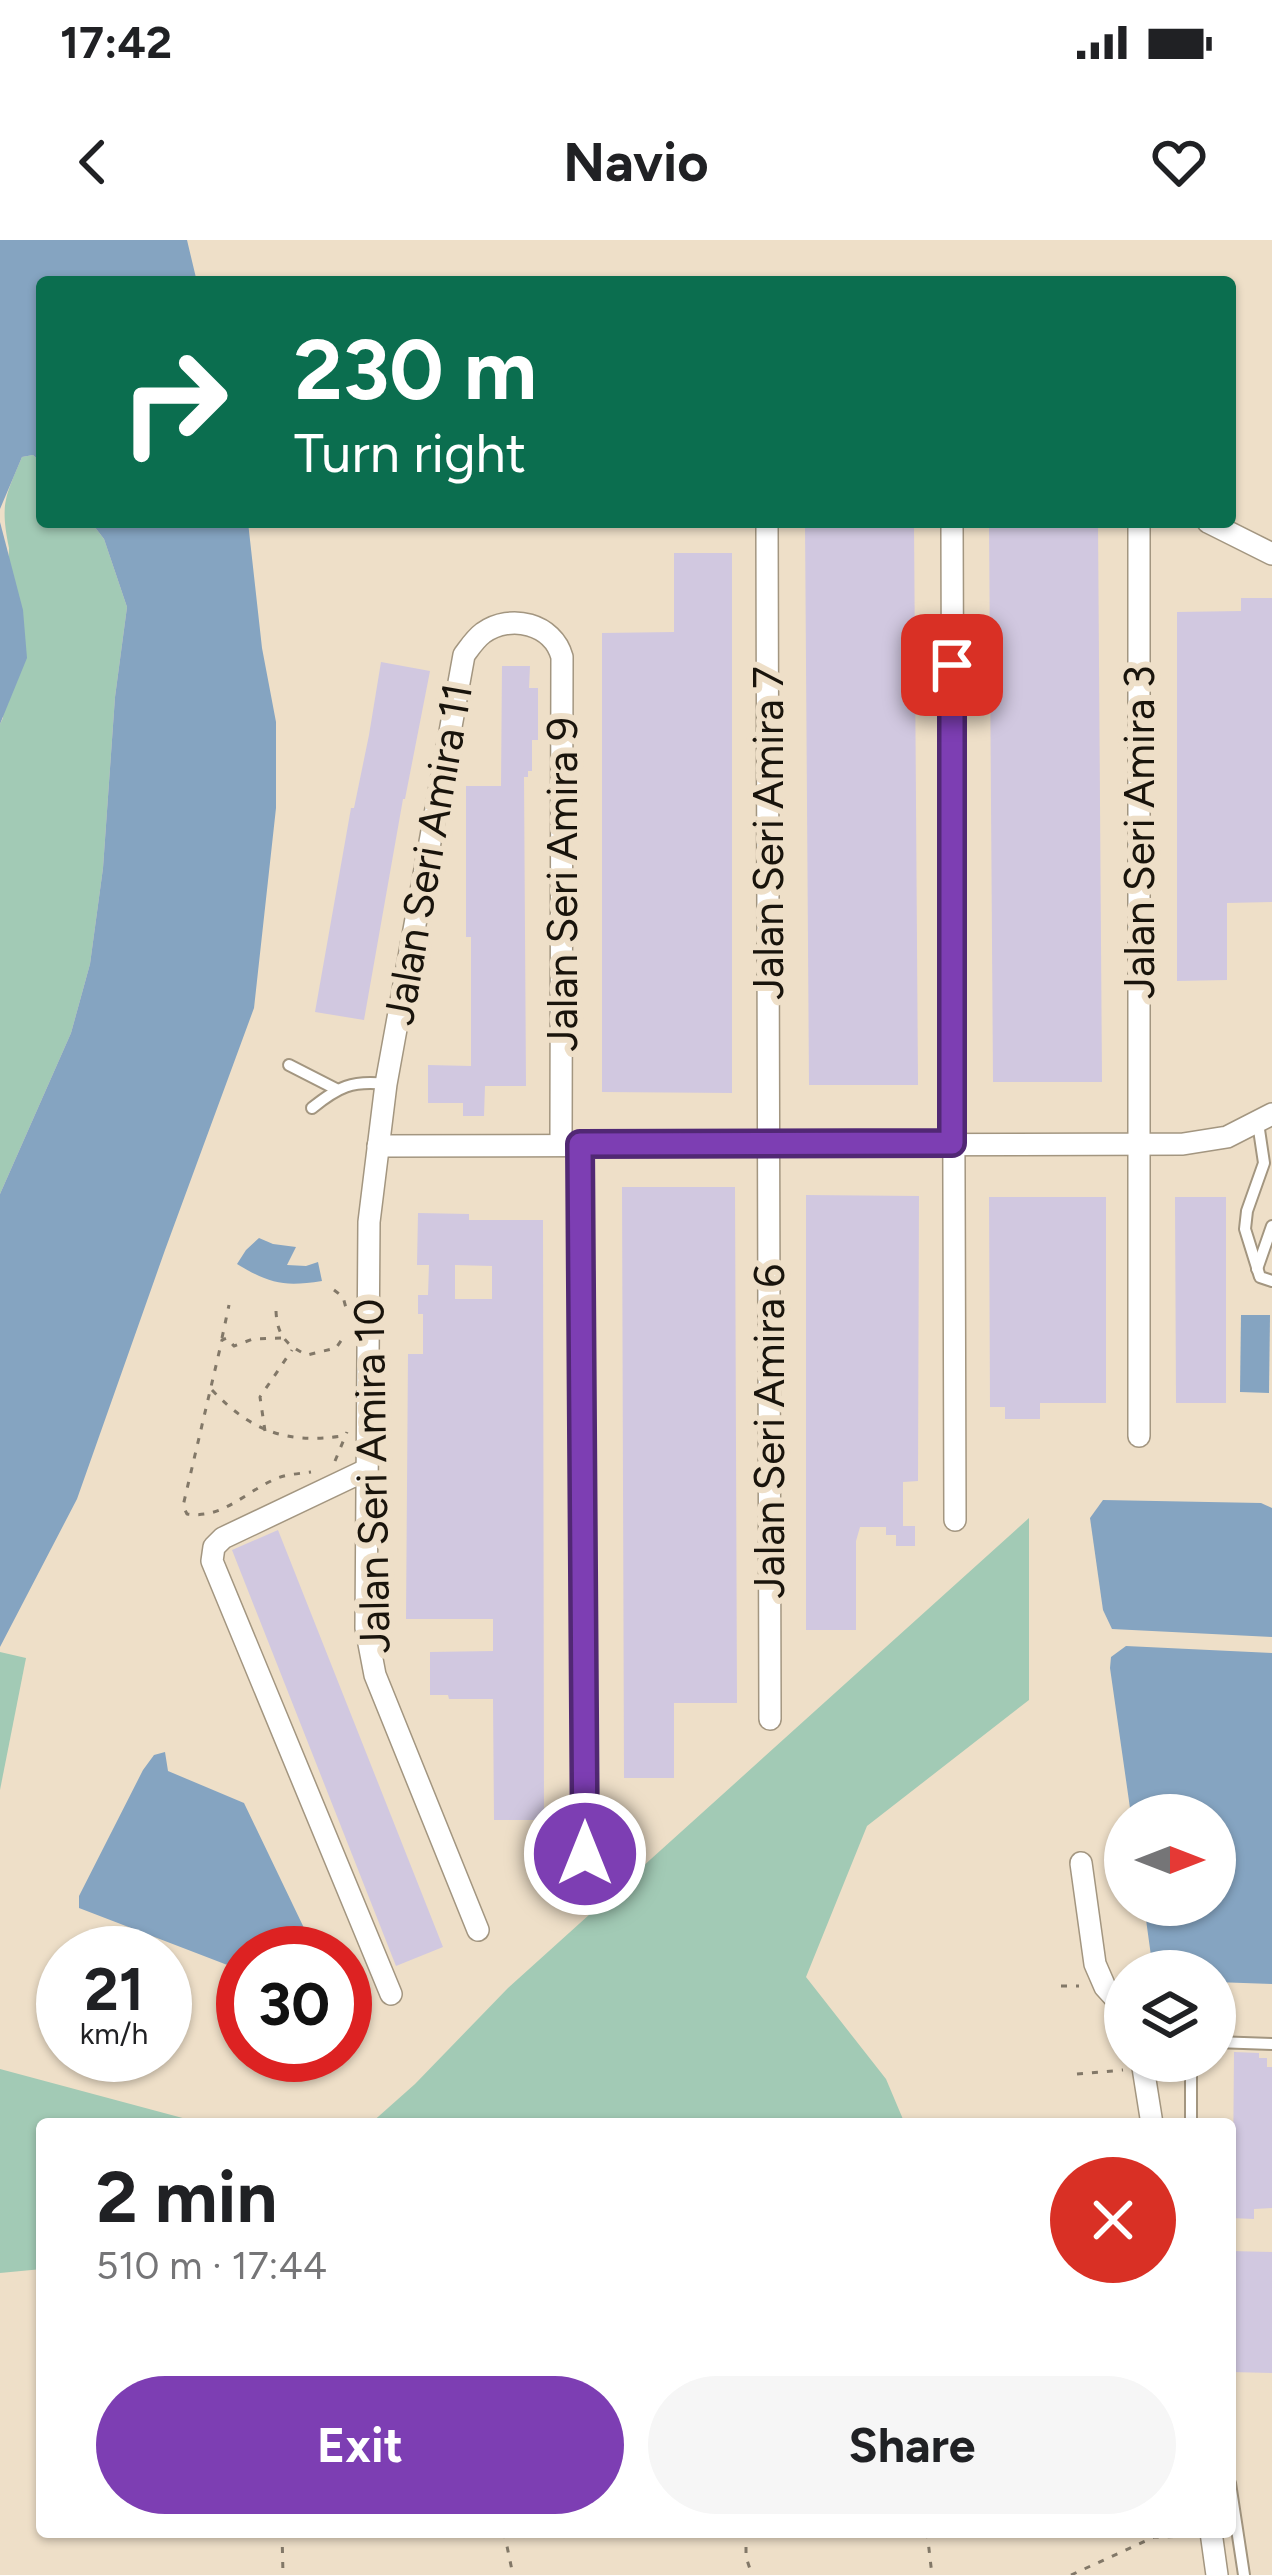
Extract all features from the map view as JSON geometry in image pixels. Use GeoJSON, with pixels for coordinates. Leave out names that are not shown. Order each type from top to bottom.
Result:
{"type":"FeatureCollection","features":[{"type":"Feature","properties":{"kind":"street","name":"Jalan Seri Amira 7"},"geometry":{"type":"LineString","coordinates":[[767,528],[769,1144]]}},
{"type":"Feature","properties":{"kind":"street"},"geometry":{"type":"LineString","coordinates":[[952,528],[955,1520]]}},
{"type":"Feature","properties":{"kind":"street","name":"Jalan Seri Amira 3"},"geometry":{"type":"LineString","coordinates":[[1138,1436],[1139,528]]}},
{"type":"Feature","properties":{"kind":"street"},"geometry":{"type":"LineString","coordinates":[[1220,528],[1272,554]]}},
{"type":"Feature","properties":{"kind":"street","name":"Jalan Seri Amira 11"},"geometry":{"type":"LineString","coordinates":[[378,1146],[464,656],[488,629],[508,624],[544,628]]}},
{"type":"Feature","properties":{"kind":"street","name":"Jalan Seri Amira 9"},"geometry":{"type":"LineString","coordinates":[[544,628],[558,643],[562,657],[585,1854]]}},
{"type":"Feature","properties":{"kind":"street"},"geometry":{"type":"LineString","coordinates":[[378,1146],[1183,1144],[1227,1138],[1265,1118]]}},
{"type":"Feature","properties":{"kind":"street","name":"Jalan Seri Amira 6"},"geometry":{"type":"LineString","coordinates":[[769,1144],[770,1719]]}},
{"type":"Feature","properties":{"kind":"street","name":"Jalan Seri Amira 10"},"geometry":{"type":"LineString","coordinates":[[378,1146],[369,1222],[366,1628],[375,1675],[478,1930]]}},
{"type":"Feature","properties":{"kind":"street"},"geometry":{"type":"LineString","coordinates":[[366,1470],[224,1538],[214,1547],[212,1561],[391,1994]]}},
{"type":"Feature","properties":{"kind":"street"},"geometry":{"type":"LineString","coordinates":[[1081,1863],[1095,1964],[1104,1985]]}},
{"type":"Feature","properties":{"kind":"street"},"geometry":{"type":"LineString","coordinates":[[1145,2082],[1150,2118]]}},
{"type":"Feature","properties":{"kind":"street"},"geometry":{"type":"LineString","coordinates":[[1212,2541],[1217,2575]]}},
{"type":"Feature","properties":{"kind":"lane"},"geometry":{"type":"LineString","coordinates":[[289,1064],[336,1089]]}},
{"type":"Feature","properties":{"kind":"lane"},"geometry":{"type":"LineString","coordinates":[[312,1108],[336,1089],[368,1082],[386,1084]]}},
{"type":"Feature","properties":{"kind":"lane"},"geometry":{"type":"LineString","coordinates":[[1265,1118],[1264,1163],[1245,1229],[1260,1277],[1272,1281]]}},
{"type":"Feature","properties":{"kind":"lane"},"geometry":{"type":"LineString","coordinates":[[1257,1271],[1272,1226]]}},
{"type":"Feature","properties":{"kind":"lane"},"geometry":{"type":"LineString","coordinates":[[1236,2043],[1272,2044]]}},
{"type":"Feature","properties":{"kind":"lane"},"geometry":{"type":"LineString","coordinates":[[1191,2118],[1192,2082]]}},
{"type":"Feature","properties":{"kind":"lane"},"geometry":{"type":"LineString","coordinates":[[1236,2522],[1244,2575]]}},
{"type":"Feature","properties":{"kind":"path"},"geometry":{"type":"LineString","coordinates":[[334,1291],[343,1297],[349,1315]]}},
{"type":"Feature","properties":{"kind":"path"},"geometry":{"type":"LineString","coordinates":[[230,1305],[183,1506],[187,1514],[212,1515],[271,1480],[322,1471]]}},
{"type":"Feature","properties":{"kind":"path"},"geometry":{"type":"LineString","coordinates":[[276,1311],[281,1338],[307,1354],[336,1348],[345,1335]]}},
{"type":"Feature","properties":{"kind":"path"},"geometry":{"type":"LineString","coordinates":[[222,1340],[227,1338],[235,1346],[254,1339],[281,1338]]}},
{"type":"Feature","properties":{"kind":"path"},"geometry":{"type":"LineString","coordinates":[[265,1431],[260,1397],[293,1348]]}},
{"type":"Feature","properties":{"kind":"path"},"geometry":{"type":"LineString","coordinates":[[211,1388],[249,1424],[312,1440],[344,1436],[367,1416]]}},
{"type":"Feature","properties":{"kind":"path"},"geometry":{"type":"LineString","coordinates":[[334,1463],[344,1436]]}},
{"type":"Feature","properties":{"kind":"path"},"geometry":{"type":"LineString","coordinates":[[1077,2074],[1104,2070]]}},
{"type":"Feature","properties":{"kind":"path"},"geometry":{"type":"LineString","coordinates":[[282,2538],[283,2575]]}},
{"type":"Feature","properties":{"kind":"path"},"geometry":{"type":"LineString","coordinates":[[505,2538],[513,2575]]}},
{"type":"Feature","properties":{"kind":"path"},"geometry":{"type":"LineString","coordinates":[[746,2538],[752,2575]]}},
{"type":"Feature","properties":{"kind":"path"},"geometry":{"type":"LineString","coordinates":[[928,2538],[932,2575]]}},
{"type":"Feature","properties":{"kind":"path"},"geometry":{"type":"LineString","coordinates":[[1071,2575],[1152,2538]]}},
{"type":"Feature","properties":{"kind":"green space"},"geometry":{"type":"Polygon","coordinates":[[[22,457],[36,458],[36,528],[96,528],[104,539],[127,607],[90,964],[71,1033],[0,1194],[0,724],[9,548],[5,510],[22,457]]]}},
{"type":"Feature","properties":{"kind":"green space"},"geometry":{"type":"Polygon","coordinates":[[[1029,1518],[1029,1700],[867,1826],[806,1977],[886,2079],[902,2118],[377,2118],[508,1988],[1029,1518]]]}},
{"type":"Feature","properties":{"kind":"green space"},"geometry":{"type":"Polygon","coordinates":[[[0,1652],[26,1658],[0,1790],[0,1652]]]}},
{"type":"Feature","properties":{"kind":"green space"},"geometry":{"type":"Polygon","coordinates":[[[0,2069],[183,2118],[36,2118],[36,2270],[0,2273],[0,2069]]]}},
{"type":"Feature","properties":{"kind":"water"},"geometry":{"type":"Polygon","coordinates":[[[0,240],[187,240],[196,276],[36,276],[36,458],[22,457],[0,509],[0,240]]]}},
{"type":"Feature","properties":{"kind":"water"},"geometry":{"type":"Polygon","coordinates":[[[0,522],[23,610],[27,658],[0,724],[0,522]]]}},
{"type":"Feature","properties":{"kind":"water"},"geometry":{"type":"Polygon","coordinates":[[[96,528],[249,528],[276,722],[276,808],[254,1008],[77,1499],[0,1647],[0,1194],[71,1033],[90,964],[127,607],[104,539],[96,528]]]}},
{"type":"Feature","properties":{"kind":"water"},"geometry":{"type":"Polygon","coordinates":[[[259,1238],[296,1247],[287,1265],[318,1262],[322,1281],[278,1282],[237,1264],[259,1238]]]}},
{"type":"Feature","properties":{"kind":"water"},"geometry":{"type":"Polygon","coordinates":[[[1241,1315],[1270,1315],[1269,1393],[1240,1392],[1241,1315]]]}},
{"type":"Feature","properties":{"kind":"water"},"geometry":{"type":"Polygon","coordinates":[[[1103,1500],[1261,1503],[1272,1508],[1272,1637],[1112,1629],[1103,1610],[1090,1518],[1103,1500]]]}},
{"type":"Feature","properties":{"kind":"water"},"geometry":{"type":"Polygon","coordinates":[[[1126,1646],[1272,1653],[1272,1984],[1236,1983],[1236,1950],[1150,1950],[1147,1926],[1236,1926],[1236,1794],[1128,1794],[1111,1657],[1126,1646]]]}},
{"type":"Feature","properties":{"kind":"water"},"geometry":{"type":"Polygon","coordinates":[[[165,1752],[168,1771],[244,1803],[303,1926],[216,1926],[216,1961],[192,1951],[192,1926],[126,1926],[79,1908],[79,1896],[154,1755],[165,1752]]]}},
{"type":"Feature","properties":{"kind":"building"},"geometry":{"type":"Polygon","coordinates":[[[805,528],[914,528],[918,1085],[809,1085],[805,528]]]}},
{"type":"Feature","properties":{"kind":"building"},"geometry":{"type":"Polygon","coordinates":[[[989,528],[1098,528],[1102,1082],[993,1082],[989,528]]]}},
{"type":"Feature","properties":{"kind":"building"},"geometry":{"type":"Polygon","coordinates":[[[674,553],[732,553],[732,1093],[602,1092],[602,633],[674,632],[674,553]]]}},
{"type":"Feature","properties":{"kind":"building"},"geometry":{"type":"Polygon","coordinates":[[[1241,598],[1272,598],[1272,902],[1227,903],[1227,980],[1177,981],[1177,612],[1241,611],[1241,598]]]}},
{"type":"Feature","properties":{"kind":"building"},"geometry":{"type":"Polygon","coordinates":[[[381,662],[430,671],[364,1020],[315,1012],[381,662]]]}},
{"type":"Feature","properties":{"kind":"building"},"geometry":{"type":"Polygon","coordinates":[[[502,666],[530,666],[529,688],[538,688],[538,740],[532,740],[532,771],[524,777],[526,1086],[485,1086],[484,1116],[463,1116],[463,1103],[428,1103],[428,1065],[471,1066],[466,786],[501,786],[502,666]]]}},
{"type":"Feature","properties":{"kind":"building"},"geometry":{"type":"Polygon","coordinates":[[[622,1187],[735,1187],[737,1703],[674,1703],[674,1778],[624,1778],[622,1187]]]}},
{"type":"Feature","properties":{"kind":"building"},"geometry":{"type":"Polygon","coordinates":[[[806,1195],[919,1196],[918,1481],[903,1482],[903,1526],[915,1526],[915,1546],[896,1546],[896,1535],[886,1535],[886,1527],[860,1527],[856,1630],[806,1630],[806,1195]]]}},
{"type":"Feature","properties":{"kind":"building"},"geometry":{"type":"Polygon","coordinates":[[[989,1197],[1106,1197],[1106,1403],[1040,1403],[1040,1419],[1005,1419],[1005,1407],[990,1407],[989,1197]]]}},
{"type":"Feature","properties":{"kind":"building"},"geometry":{"type":"Polygon","coordinates":[[[1175,1197],[1226,1197],[1226,1403],[1176,1403],[1175,1197]]]}},
{"type":"Feature","properties":{"kind":"building"},"geometry":{"type":"Polygon","coordinates":[[[418,1213],[469,1214],[469,1220],[543,1220],[544,1820],[494,1820],[493,1699],[430,1695],[430,1652],[493,1651],[493,1619],[406,1619],[408,1354],[423,1354],[418,1295],[428,1295],[429,1265],[417,1265],[418,1213]],[[455,1265],[455,1299],[492,1299],[492,1266],[455,1265]]]}},
{"type":"Feature","properties":{"kind":"building"},"geometry":{"type":"Polygon","coordinates":[[[278,1530],[443,1947],[396,1966],[232,1550],[278,1530]]]}},
{"type":"Feature","properties":{"kind":"building"},"geometry":{"type":"Polygon","coordinates":[[[1236,2052],[1259,2053],[1259,2058],[1267,2058],[1267,2067],[1272,2067],[1272,2208],[1254,2209],[1254,2219],[1236,2218],[1236,2052]]]}},
{"type":"Feature","properties":{"kind":"building"},"geometry":{"type":"Polygon","coordinates":[[[1236,2251],[1272,2252],[1272,2373],[1236,2372],[1236,2251]]]}},
{"type":"Feature","properties":{"kind":"route"},"geometry":{"type":"LineString","coordinates":[[585,1854],[580,1144],[952,1143],[952,665]]}}]}
